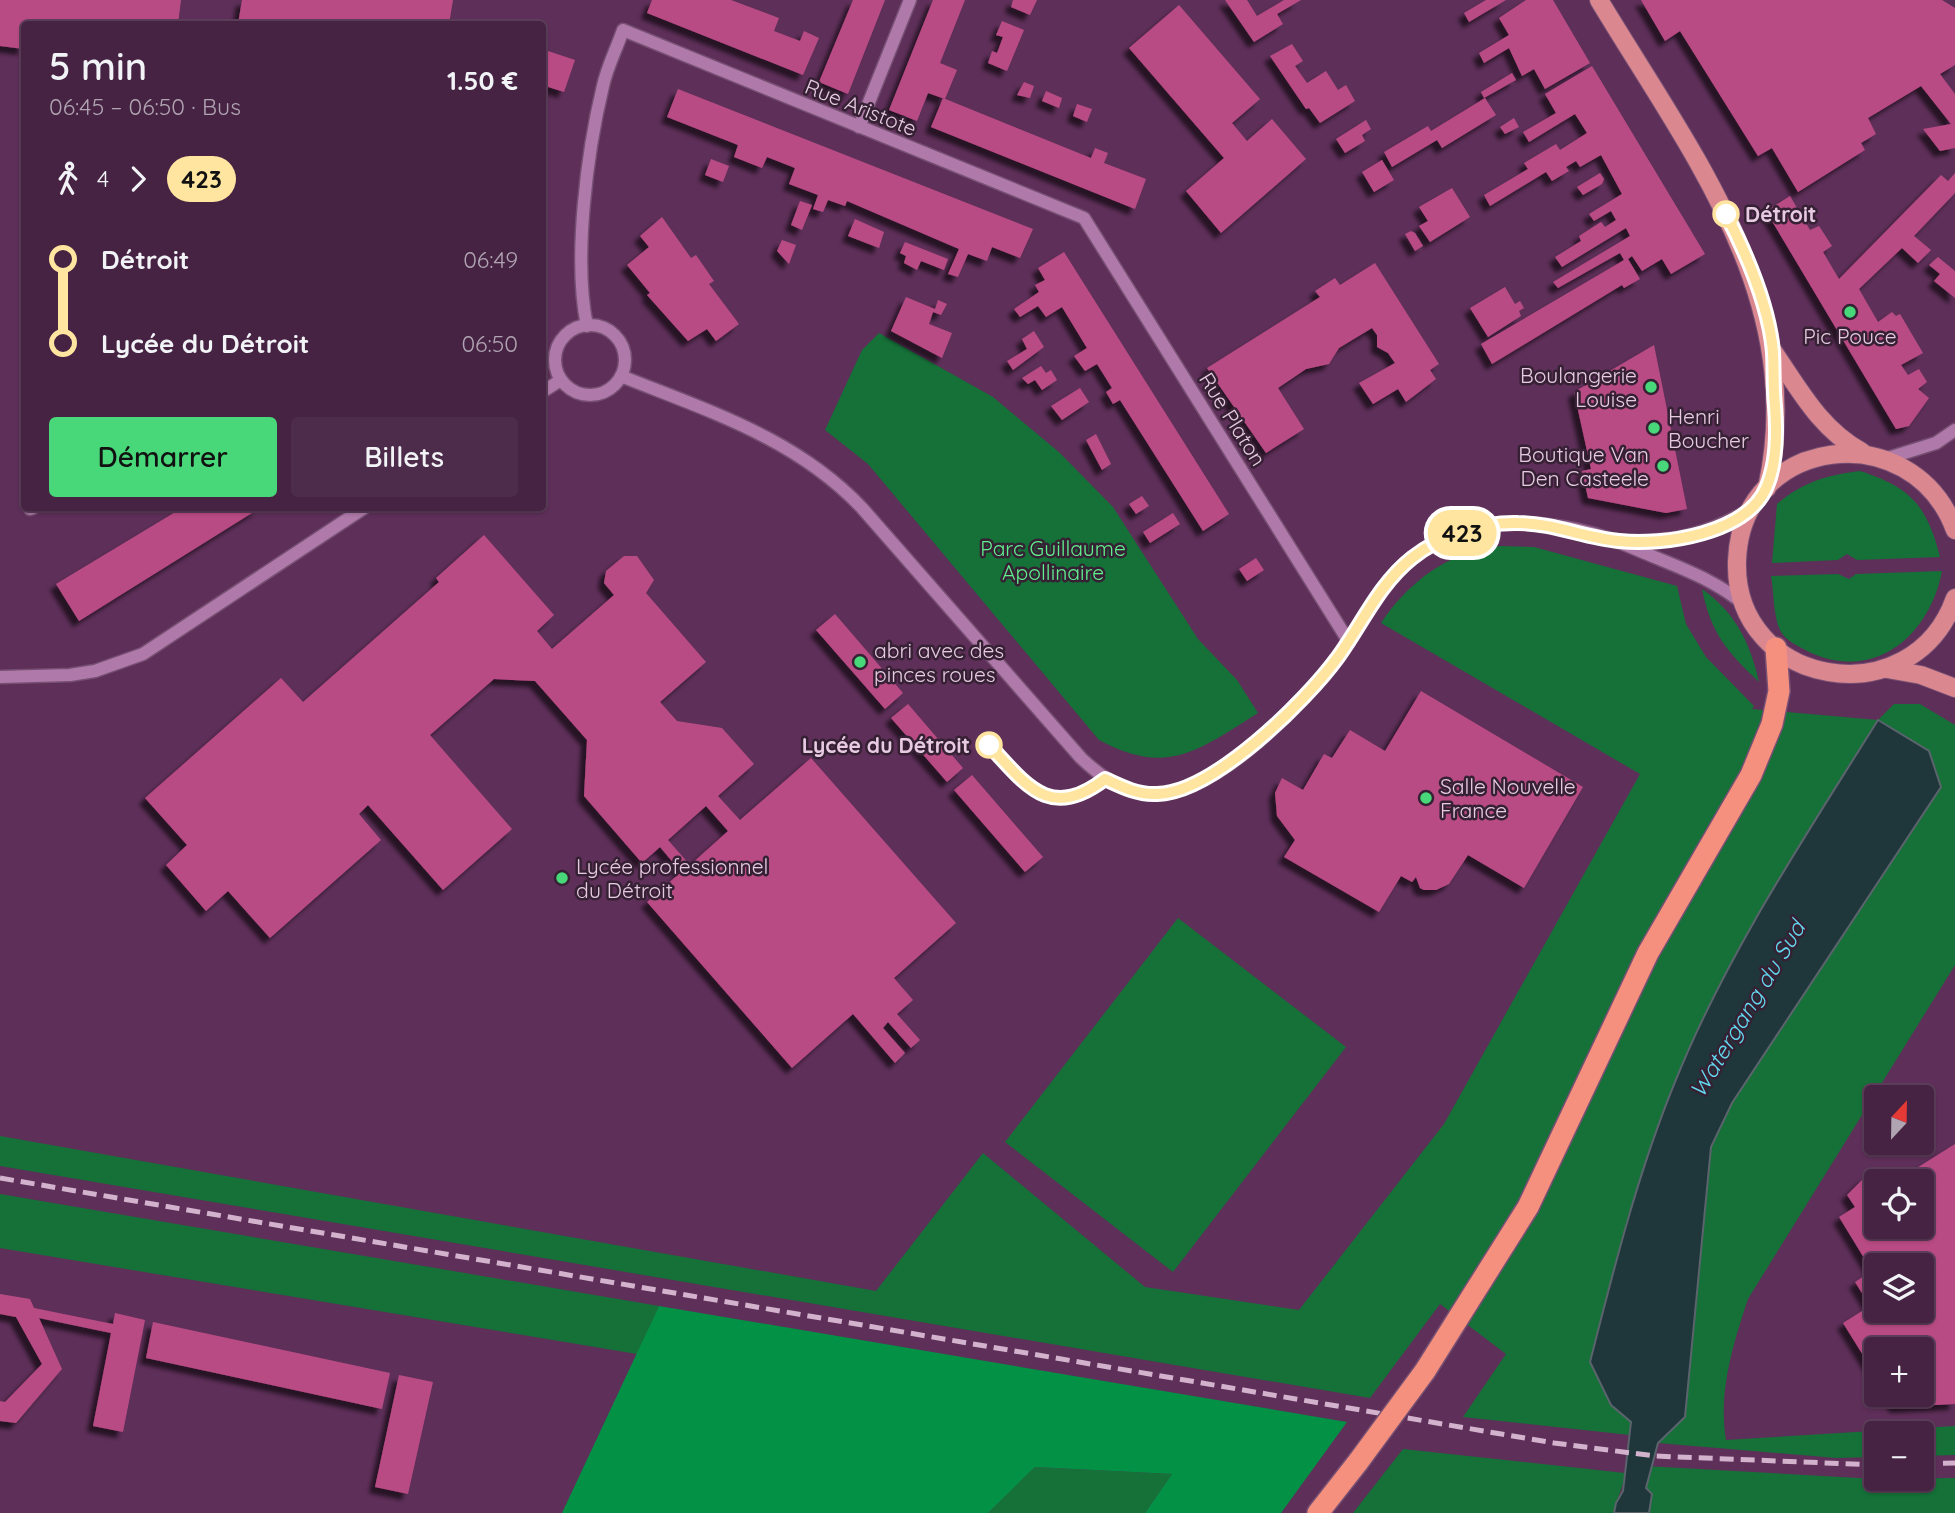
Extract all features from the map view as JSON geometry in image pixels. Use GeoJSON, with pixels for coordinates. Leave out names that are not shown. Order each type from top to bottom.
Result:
{"type":"FeatureCollection","features":[{"type":"Feature","properties":{"kind":"highway"},"geometry":{"type":"LineString","coordinates":[[1318,1513],[1425,1371],[1528,1207],[1648,953],[1751,775],[1772,723],[1779,691],[1776,648]]}},
{"type":"Feature","properties":{"kind":"main road"},"geometry":{"type":"LineString","coordinates":[[1599,0],[1736,233],[1752,274],[1773,351],[1776,423],[1767,488]]}},
{"type":"Feature","properties":{"kind":"main road"},"geometry":{"type":"LineString","coordinates":[[1773,351],[1815,414],[1842,439],[1864,454]]}},
{"type":"Feature","properties":{"kind":"main road"},"geometry":{"type":"LineString","coordinates":[[1955,529],[1939,499],[1924,482],[1885,459],[1864,454],[1841,453],[1817,457],[1795,466],[1767,488],[1752,508],[1743,529],[1737,562],[1746,607],[1755,625],[1776,648],[1806,667],[1829,673],[1864,674],[1887,669],[1909,658],[1928,642],[1943,623],[1955,598]]}},
{"type":"Feature","properties":{"kind":"main road"},"geometry":{"type":"LineString","coordinates":[[1887,669],[1922,675],[1955,688]]}},
{"type":"Feature","properties":{"kind":"street"},"geometry":{"type":"LineString","coordinates":[[859,127],[910,0]]}},
{"type":"Feature","properties":{"kind":"street","name":"Rue Aristote"},"geometry":{"type":"LineString","coordinates":[[587,326],[582,270],[591,162],[603,84],[624,30],[1084,218]]}},
{"type":"Feature","properties":{"kind":"street","name":"Rue Platon"},"geometry":{"type":"LineString","coordinates":[[1084,218],[1349,642]]}},
{"type":"Feature","properties":{"kind":"street"},"geometry":{"type":"LineString","coordinates":[[587,326],[604,329],[617,339],[624,354],[621,376],[610,389],[595,395],[578,393],[561,380],[555,359],[560,343],[571,330],[587,326]]}},
{"type":"Feature","properties":{"kind":"street"},"geometry":{"type":"LineString","coordinates":[[621,376],[763,433],[828,475],[862,508],[1081,758],[1105,779],[1132,791],[1170,793],[1220,769],[1300,702],[1349,642],[1376,598],[1397,573],[1425,549],[1478,528],[1535,523],[1616,541],[1700,575],[1746,607]]}},
{"type":"Feature","properties":{"kind":"street"},"geometry":{"type":"LineString","coordinates":[[546,389],[561,380]]}},
{"type":"Feature","properties":{"kind":"street"},"geometry":{"type":"LineString","coordinates":[[1885,459],[1926,447],[1955,430]]}},
{"type":"Feature","properties":{"kind":"street"},"geometry":{"type":"LineString","coordinates":[[1616,541],[1658,542],[1695,536],[1710,531],[1752,508]]}},
{"type":"Feature","properties":{"kind":"street"},"geometry":{"type":"LineString","coordinates":[[0,677],[70,675],[94,671],[143,654],[346,512]]}},
{"type":"Feature","properties":{"kind":"green space","name":"Parc Guillaume Apollinaire"},"geometry":{"type":"Polygon","coordinates":[[[879,333],[993,397],[1060,453],[1113,507],[1198,639],[1237,680],[1258,713],[1200,748],[1182,754],[1144,757],[1099,740],[868,464],[825,430],[862,350],[879,333]]]}},
{"type":"Feature","properties":{"kind":"green space"},"geometry":{"type":"Polygon","coordinates":[[[1860,471],[1892,484],[1914,500],[1929,524],[1940,557],[1857,560],[1847,554],[1838,560],[1772,563],[1777,504],[1796,490],[1816,481],[1860,471]]]}},
{"type":"Feature","properties":{"kind":"green space"},"geometry":{"type":"Polygon","coordinates":[[[1500,546],[1534,547],[1677,586],[1686,624],[1706,657],[1754,706],[1752,709],[1878,720],[1795,852],[1718,988],[1675,1082],[1649,1150],[1590,1362],[1611,1405],[1631,1422],[1630,1435],[1463,1417],[1506,1354],[1440,1304],[1370,1398],[0,1166],[0,1136],[876,1291],[983,1153],[1145,1287],[1299,1310],[1444,1124],[1640,774],[1381,623],[1404,595],[1442,564],[1470,553],[1500,546]]]}},
{"type":"Feature","properties":{"kind":"green space"},"geometry":{"type":"Polygon","coordinates":[[[1942,571],[1936,594],[1912,633],[1896,647],[1877,657],[1856,661],[1833,660],[1809,652],[1785,637],[1778,624],[1771,576],[1838,574],[1849,579],[1856,574],[1942,571]]]}},
{"type":"Feature","properties":{"kind":"green space"},"geometry":{"type":"Polygon","coordinates":[[[1702,589],[1724,608],[1740,630],[1759,682],[1737,661],[1715,630],[1702,589]]]}},
{"type":"Feature","properties":{"kind":"green space"},"geometry":{"type":"Polygon","coordinates":[[[1894,704],[1920,704],[1955,725],[1955,965],[1881,1085],[1864,1085],[1864,1112],[1748,1299],[1725,1387],[1726,1440],[1864,1432],[1864,1457],[1836,1458],[1658,1443],[1685,1417],[1711,1147],[1732,1103],[1878,720],[1894,704]]]}},
{"type":"Feature","properties":{"kind":"green space"},"geometry":{"type":"Polygon","coordinates":[[[1178,918],[1346,1047],[1173,1272],[1005,1142],[1178,918]]]}},
{"type":"Feature","properties":{"kind":"green space"},"geometry":{"type":"Polygon","coordinates":[[[0,1194],[659,1306],[637,1354],[0,1248],[0,1194]]]}},
{"type":"Feature","properties":{"kind":"green space"},"geometry":{"type":"Polygon","coordinates":[[[659,1306],[1347,1422],[1281,1513],[1145,1513],[1172,1474],[1035,1467],[988,1513],[562,1513],[659,1306]]]}},
{"type":"Feature","properties":{"kind":"green space"},"geometry":{"type":"Polygon","coordinates":[[[1955,1426],[1955,1455],[1934,1456],[1934,1427],[1955,1426]]]}},
{"type":"Feature","properties":{"kind":"green space"},"geometry":{"type":"Polygon","coordinates":[[[1403,1449],[1625,1473],[1614,1513],[1353,1513],[1403,1449]]]}},
{"type":"Feature","properties":{"kind":"green space"},"geometry":{"type":"Polygon","coordinates":[[[1645,1466],[1864,1478],[1864,1491],[1934,1491],[1934,1478],[1955,1478],[1955,1513],[1649,1513],[1652,1494],[1646,1488],[1645,1466]]]}},
{"type":"Feature","properties":{"kind":"green space"},"geometry":{"type":"Polygon","coordinates":[[[1035,1467],[1172,1474],[1145,1513],[988,1513],[1035,1467]]]}},
{"type":"Feature","properties":{"kind":"water","name":"Watergang du Sud"},"geometry":{"type":"Polygon","coordinates":[[[1878,720],[1929,751],[1941,787],[1732,1103],[1711,1147],[1685,1417],[1658,1443],[1646,1488],[1652,1494],[1649,1513],[1614,1513],[1623,1491],[1631,1422],[1611,1405],[1590,1362],[1649,1150],[1675,1082],[1718,987],[1795,852],[1878,720]]]}},
{"type":"Feature","properties":{"kind":"building"},"geometry":{"type":"Polygon","coordinates":[[[0,0],[181,0],[178,21],[21,21],[21,49],[0,46],[0,0]]]}},
{"type":"Feature","properties":{"kind":"building"},"geometry":{"type":"Polygon","coordinates":[[[242,0],[453,0],[450,21],[238,21],[242,0]]]}},
{"type":"Feature","properties":{"kind":"building"},"geometry":{"type":"Polygon","coordinates":[[[652,0],[731,0],[779,18],[774,31],[800,41],[804,31],[819,38],[803,75],[647,13],[652,0]]]}},
{"type":"Feature","properties":{"kind":"building"},"geometry":{"type":"Polygon","coordinates":[[[853,0],[885,0],[848,94],[819,82],[853,0]]]}},
{"type":"Feature","properties":{"kind":"building"},"geometry":{"type":"Polygon","coordinates":[[[933,0],[965,0],[940,63],[957,70],[945,99],[928,93],[917,121],[889,110],[933,0]]]}},
{"type":"Feature","properties":{"kind":"building"},"geometry":{"type":"Polygon","coordinates":[[[1013,0],[1037,0],[1030,15],[1011,7],[1013,0]]]}},
{"type":"Feature","properties":{"kind":"building"},"geometry":{"type":"Polygon","coordinates":[[[1225,0],[1247,0],[1257,16],[1284,0],[1301,0],[1277,14],[1283,24],[1254,42],[1225,0]]]}},
{"type":"Feature","properties":{"kind":"building"},"geometry":{"type":"Polygon","coordinates":[[[1486,0],[1506,0],[1469,22],[1464,13],[1486,0]]]}},
{"type":"Feature","properties":{"kind":"building"},"geometry":{"type":"Polygon","coordinates":[[[1526,0],[1553,0],[1590,63],[1545,89],[1534,69],[1522,76],[1509,48],[1484,63],[1479,53],[1509,35],[1499,18],[1526,0]]]}},
{"type":"Feature","properties":{"kind":"building"},"geometry":{"type":"Polygon","coordinates":[[[1641,0],[1942,0],[1955,8],[1955,65],[1940,74],[1955,94],[1955,148],[1940,151],[1923,129],[1951,124],[1921,86],[1868,118],[1876,134],[1861,143],[1865,150],[1798,192],[1772,148],[1758,156],[1680,31],[1665,41],[1641,0]]]}},
{"type":"Feature","properties":{"kind":"building"},"geometry":{"type":"Polygon","coordinates":[[[1179,5],[1260,99],[1232,123],[1247,141],[1272,119],[1306,159],[1221,233],[1186,191],[1224,158],[1129,48],[1179,5]]]}},
{"type":"Feature","properties":{"kind":"building"},"geometry":{"type":"Polygon","coordinates":[[[1002,21],[1024,30],[1007,71],[988,63],[992,51],[997,53],[1003,37],[996,35],[1002,21]]]}},
{"type":"Feature","properties":{"kind":"building"},"geometry":{"type":"Polygon","coordinates":[[[1292,44],[1303,61],[1295,66],[1307,83],[1326,71],[1338,90],[1346,85],[1355,101],[1320,123],[1309,108],[1306,109],[1270,56],[1292,44]]]}},
{"type":"Feature","properties":{"kind":"building"},"geometry":{"type":"Polygon","coordinates":[[[546,50],[575,60],[564,92],[546,86],[546,50]]]}},
{"type":"Feature","properties":{"kind":"building"},"geometry":{"type":"Polygon","coordinates":[[[1592,66],[1705,254],[1671,274],[1662,259],[1642,271],[1632,256],[1628,259],[1640,279],[1624,288],[1622,285],[1492,364],[1481,344],[1624,260],[1620,253],[1558,288],[1553,282],[1630,236],[1626,228],[1562,267],[1555,257],[1581,241],[1579,236],[1601,222],[1605,227],[1616,220],[1611,211],[1594,221],[1589,214],[1622,194],[1601,155],[1580,167],[1576,161],[1566,167],[1569,171],[1552,181],[1546,172],[1490,206],[1484,195],[1528,169],[1524,163],[1556,144],[1560,150],[1587,133],[1575,114],[1529,142],[1523,132],[1556,113],[1545,94],[1592,66]]]}},
{"type":"Feature","properties":{"kind":"building"},"geometry":{"type":"Polygon","coordinates":[[[1512,73],[1516,80],[1484,98],[1481,92],[1512,73]]]}},
{"type":"Feature","properties":{"kind":"building"},"geometry":{"type":"Polygon","coordinates":[[[1024,82],[1034,86],[1030,98],[1017,95],[1024,82]]]}},
{"type":"Feature","properties":{"kind":"building"},"geometry":{"type":"Polygon","coordinates":[[[678,89],[1033,229],[1020,258],[992,247],[987,261],[968,254],[958,277],[948,274],[959,249],[847,201],[845,206],[828,200],[823,212],[813,209],[818,195],[789,184],[795,168],[767,157],[762,168],[734,157],[738,145],[667,117],[678,89]]]}},
{"type":"Feature","properties":{"kind":"building"},"geometry":{"type":"Polygon","coordinates":[[[1046,91],[1062,98],[1059,108],[1042,101],[1046,91]]]}},
{"type":"Feature","properties":{"kind":"building"},"geometry":{"type":"Polygon","coordinates":[[[943,98],[1091,158],[1095,148],[1108,153],[1104,163],[1146,179],[1135,209],[931,127],[943,98]]]}},
{"type":"Feature","properties":{"kind":"building"},"geometry":{"type":"Polygon","coordinates":[[[1485,98],[1496,115],[1442,148],[1437,140],[1392,167],[1384,152],[1428,126],[1431,131],[1485,98]]]}},
{"type":"Feature","properties":{"kind":"building"},"geometry":{"type":"Polygon","coordinates":[[[1077,104],[1092,109],[1087,122],[1073,116],[1077,104]]]}},
{"type":"Feature","properties":{"kind":"building"},"geometry":{"type":"Polygon","coordinates":[[[1514,118],[1519,127],[1505,134],[1500,127],[1514,118]]]}},
{"type":"Feature","properties":{"kind":"building"},"geometry":{"type":"Polygon","coordinates":[[[1366,120],[1371,129],[1362,135],[1365,141],[1345,153],[1336,139],[1366,120]]]}},
{"type":"Feature","properties":{"kind":"building"},"geometry":{"type":"Polygon","coordinates":[[[711,159],[729,166],[723,182],[705,175],[711,159]]]}},
{"type":"Feature","properties":{"kind":"building"},"geometry":{"type":"Polygon","coordinates":[[[1382,160],[1394,180],[1374,192],[1362,172],[1382,160]]]}},
{"type":"Feature","properties":{"kind":"building"},"geometry":{"type":"Polygon","coordinates":[[[1600,173],[1604,179],[1602,184],[1583,195],[1577,187],[1600,173]]]}},
{"type":"Feature","properties":{"kind":"building"},"geometry":{"type":"Polygon","coordinates":[[[1955,173],[1955,193],[1914,236],[1931,250],[1918,263],[1902,248],[1859,289],[1878,322],[1892,312],[1896,316],[1900,314],[1923,353],[1901,365],[1908,375],[1919,369],[1927,382],[1918,389],[1929,398],[1909,426],[1896,429],[1766,211],[1790,196],[1810,230],[1819,226],[1832,246],[1823,252],[1839,279],[1941,175],[1948,181],[1955,173]]]}},
{"type":"Feature","properties":{"kind":"building"},"geometry":{"type":"Polygon","coordinates":[[[1452,188],[1470,217],[1430,242],[1419,226],[1428,221],[1419,207],[1452,188]]]}},
{"type":"Feature","properties":{"kind":"building"},"geometry":{"type":"Polygon","coordinates":[[[800,201],[812,205],[802,230],[791,225],[800,201]]]}},
{"type":"Feature","properties":{"kind":"building"},"geometry":{"type":"Polygon","coordinates":[[[662,217],[691,258],[696,255],[714,281],[709,284],[739,324],[716,341],[707,329],[688,341],[647,295],[650,293],[627,265],[649,247],[640,236],[662,217]]]}},
{"type":"Feature","properties":{"kind":"building"},"geometry":{"type":"Polygon","coordinates":[[[855,219],[884,232],[879,248],[848,236],[855,219]]]}},
{"type":"Feature","properties":{"kind":"building"},"geometry":{"type":"Polygon","coordinates":[[[1411,231],[1423,246],[1415,251],[1405,234],[1411,231]]]}},
{"type":"Feature","properties":{"kind":"building"},"geometry":{"type":"Polygon","coordinates":[[[782,240],[796,245],[789,264],[777,251],[782,240]]]}},
{"type":"Feature","properties":{"kind":"building"},"geometry":{"type":"Polygon","coordinates":[[[905,242],[948,259],[944,270],[921,261],[917,270],[904,263],[906,256],[900,253],[905,242]]]}},
{"type":"Feature","properties":{"kind":"building"},"geometry":{"type":"Polygon","coordinates":[[[1064,252],[1229,514],[1203,531],[1120,400],[1113,404],[1106,392],[1112,388],[1097,364],[1085,371],[1074,356],[1087,348],[1062,307],[1046,317],[1038,306],[1020,317],[1014,309],[1039,292],[1035,285],[1045,280],[1038,268],[1064,252]]]}},
{"type":"Feature","properties":{"kind":"building"},"geometry":{"type":"Polygon","coordinates":[[[1938,257],[1955,271],[1955,298],[1934,281],[1940,274],[1929,265],[1938,257]]]}},
{"type":"Feature","properties":{"kind":"building"},"geometry":{"type":"Polygon","coordinates":[[[1375,263],[1439,364],[1430,370],[1436,379],[1406,402],[1398,389],[1373,404],[1359,383],[1395,363],[1388,353],[1377,347],[1377,335],[1372,328],[1339,348],[1329,364],[1306,369],[1278,388],[1304,429],[1266,453],[1207,368],[1320,297],[1315,291],[1335,278],[1340,285],[1375,263]]]}},
{"type":"Feature","properties":{"kind":"building"},"geometry":{"type":"Polygon","coordinates":[[[1505,287],[1515,304],[1520,301],[1524,308],[1519,311],[1521,316],[1488,337],[1470,308],[1505,287]]]}},
{"type":"Feature","properties":{"kind":"building"},"geometry":{"type":"Polygon","coordinates":[[[906,297],[935,309],[938,300],[947,304],[941,315],[933,312],[929,324],[952,333],[942,358],[891,331],[906,297]]]}},
{"type":"Feature","properties":{"kind":"building"},"geometry":{"type":"Polygon","coordinates":[[[1034,331],[1044,347],[1013,370],[1007,361],[1027,349],[1022,339],[1034,331]]]}},
{"type":"Feature","properties":{"kind":"building"},"geometry":{"type":"Polygon","coordinates":[[[1654,345],[1687,509],[1666,513],[1588,498],[1582,471],[1591,469],[1574,392],[1654,345]]]}},
{"type":"Feature","properties":{"kind":"building"},"geometry":{"type":"Polygon","coordinates":[[[1041,366],[1046,373],[1051,370],[1057,380],[1042,390],[1035,380],[1028,384],[1022,378],[1041,366]]]}},
{"type":"Feature","properties":{"kind":"building"},"geometry":{"type":"Polygon","coordinates":[[[1080,388],[1089,402],[1062,420],[1051,406],[1080,388]]]}},
{"type":"Feature","properties":{"kind":"building"},"geometry":{"type":"Polygon","coordinates":[[[1096,434],[1111,464],[1102,470],[1086,440],[1096,434]]]}},
{"type":"Feature","properties":{"kind":"building"},"geometry":{"type":"Polygon","coordinates":[[[1142,496],[1149,506],[1136,514],[1129,504],[1142,496]]]}},
{"type":"Feature","properties":{"kind":"building"},"geometry":{"type":"Polygon","coordinates":[[[177,511],[255,511],[79,621],[56,584],[177,511]]]}},
{"type":"Feature","properties":{"kind":"building"},"geometry":{"type":"Polygon","coordinates":[[[1173,513],[1180,524],[1150,543],[1143,532],[1173,513]]]}},
{"type":"Feature","properties":{"kind":"building"},"geometry":{"type":"Polygon","coordinates":[[[484,535],[554,615],[537,631],[552,649],[614,595],[604,583],[606,571],[624,556],[637,556],[654,580],[646,593],[706,662],[660,702],[677,721],[722,728],[754,764],[718,796],[740,820],[811,758],[956,923],[894,978],[913,1000],[897,1014],[920,1040],[911,1048],[888,1022],[883,1028],[905,1053],[895,1063],[853,1014],[792,1068],[647,902],[681,872],[660,847],[642,863],[584,796],[587,740],[535,681],[494,679],[430,735],[512,829],[443,890],[368,805],[359,814],[381,840],[270,938],[228,891],[206,911],[166,865],[187,845],[145,798],[281,678],[303,702],[439,582],[436,578],[484,535]],[[706,806],[668,840],[690,865],[728,831],[706,806]]]}},
{"type":"Feature","properties":{"kind":"building"},"geometry":{"type":"Polygon","coordinates":[[[1256,558],[1264,570],[1247,581],[1239,569],[1256,558]]]}},
{"type":"Feature","properties":{"kind":"building","name":"abri avec des pinces roues"},"geometry":{"type":"Polygon","coordinates":[[[835,614],[903,693],[885,709],[816,630],[835,614]]]}},
{"type":"Feature","properties":{"kind":"building","name":"Salle Nouvelle France"},"geometry":{"type":"Polygon","coordinates":[[[1421,691],[1583,787],[1524,888],[1468,855],[1449,884],[1436,890],[1420,888],[1416,877],[1412,882],[1401,876],[1379,912],[1284,857],[1295,840],[1277,816],[1275,793],[1282,778],[1303,790],[1324,754],[1332,758],[1350,730],[1385,751],[1421,691]]]}},
{"type":"Feature","properties":{"kind":"building","name":"abri avec des pinces roues"},"geometry":{"type":"Polygon","coordinates":[[[908,704],[963,768],[947,782],[891,718],[908,704]]]}},
{"type":"Feature","properties":{"kind":"building"},"geometry":{"type":"Polygon","coordinates":[[[972,775],[1043,857],[1025,872],[954,790],[972,775]]]}},
{"type":"Feature","properties":{"kind":"building"},"geometry":{"type":"Polygon","coordinates":[[[1955,1144],[1955,1404],[1934,1405],[1934,1337],[1864,1337],[1864,1357],[1843,1323],[1864,1310],[1864,1323],[1934,1323],[1934,1253],[1864,1253],[1864,1258],[1839,1217],[1855,1207],[1847,1195],[1864,1178],[1864,1239],[1934,1239],[1934,1169],[1915,1169],[1955,1144]]]}},
{"type":"Feature","properties":{"kind":"building"},"geometry":{"type":"Polygon","coordinates":[[[1864,1276],[1864,1296],[1855,1282],[1864,1276]]]}},
{"type":"Feature","properties":{"kind":"building"},"geometry":{"type":"Polygon","coordinates":[[[0,1294],[30,1299],[34,1308],[113,1324],[115,1313],[145,1320],[123,1432],[93,1426],[111,1333],[39,1318],[62,1369],[16,1423],[0,1421],[0,1401],[5,1402],[42,1364],[16,1317],[0,1314],[0,1294]]]}},
{"type":"Feature","properties":{"kind":"building"},"geometry":{"type":"Polygon","coordinates":[[[153,1322],[390,1373],[382,1409],[146,1358],[153,1322]]]}},
{"type":"Feature","properties":{"kind":"building"},"geometry":{"type":"Polygon","coordinates":[[[399,1375],[433,1382],[408,1494],[375,1487],[399,1375]]]}},
{"type":"Feature","properties":{"kind":"railway"},"geometry":{"type":"LineString","coordinates":[[0,1178],[1554,1443],[1655,1456],[1864,1465]]}},
{"type":"Feature","properties":{"kind":"railway"},"geometry":{"type":"LineString","coordinates":[[1934,1464],[1955,1463]]}},
{"type":"Feature","properties":{"kind":"bus line","name":"423"},"geometry":{"type":"LineString","coordinates":[[989,745],[1020,778],[1032,788],[1050,796],[1069,799],[1086,794],[1105,779],[1143,794],[1170,793],[1212,774],[1284,717],[1336,660],[1386,585],[1410,559],[1442,540],[1494,524],[1535,523],[1616,541],[1658,542],[1710,531],[1752,508],[1767,488],[1775,449],[1773,351],[1752,274],[1726,214]]}},
{"type":"Feature","properties":{"kind":"place","name":"Détroit"},"geometry":{"type":"Point","coordinates":[1726,214]}},
{"type":"Feature","properties":{"kind":"place","name":"Pic Pouce"},"geometry":{"type":"Point","coordinates":[1850,312]}},
{"type":"Feature","properties":{"kind":"place","name":"Boulangerie Louise"},"geometry":{"type":"Point","coordinates":[1651,387]}},
{"type":"Feature","properties":{"kind":"place","name":"Henri Boucher"},"geometry":{"type":"Point","coordinates":[1654,428]}},
{"type":"Feature","properties":{"kind":"place","name":"Boutique Van Den Casteele"},"geometry":{"type":"Point","coordinates":[1663,466]}},
{"type":"Feature","properties":{"kind":"place","name":"abri avec des pinces roues"},"geometry":{"type":"Point","coordinates":[860,662]}},
{"type":"Feature","properties":{"kind":"place","name":"Lycée du Détroit"},"geometry":{"type":"Point","coordinates":[989,745]}},
{"type":"Feature","properties":{"kind":"place","name":"Salle Nouvelle France"},"geometry":{"type":"Point","coordinates":[1426,798]}},
{"type":"Feature","properties":{"kind":"place","name":"Lycée professionnel du Détroit"},"geometry":{"type":"Point","coordinates":[562,878]}}]}
